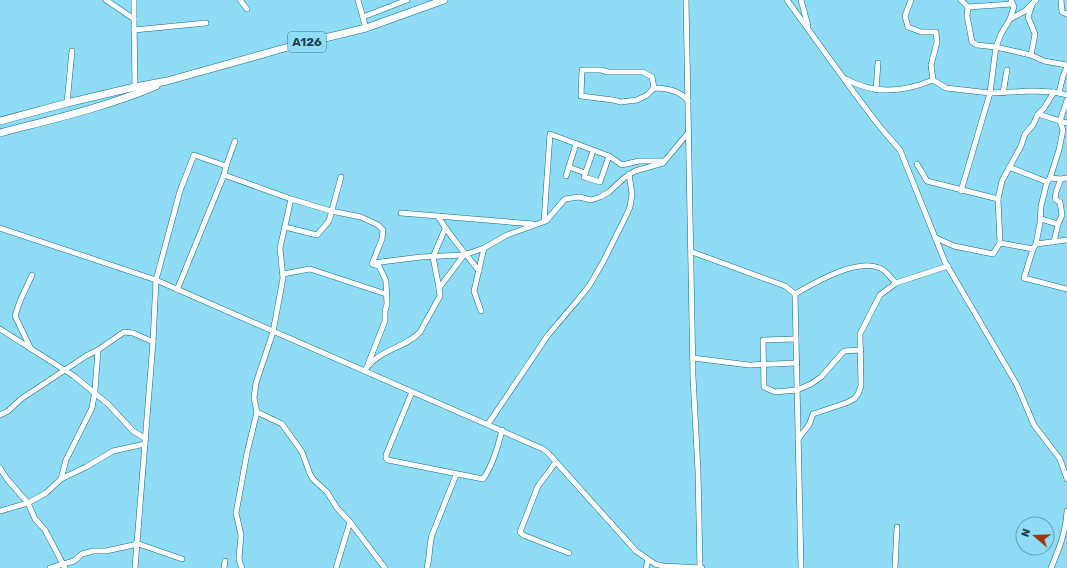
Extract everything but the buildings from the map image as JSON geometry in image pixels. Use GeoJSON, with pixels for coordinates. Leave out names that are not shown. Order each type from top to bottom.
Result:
{"type":"FeatureCollection","features":[{"type":"Feature","properties":{"kind":"highway","name":"A126"},"geometry":{"type":"LineString","coordinates":[[0,121],[67,103],[167,81],[292,46],[366,28],[444,0]]}},
{"type":"Feature","properties":{"kind":"highway","name":"A126"},"geometry":{"type":"LineString","coordinates":[[0,133],[121,100],[167,81]]}},
{"type":"Feature","properties":{"kind":"street"},"geometry":{"type":"LineString","coordinates":[[106,0],[134,19]]}},
{"type":"Feature","properties":{"kind":"street"},"geometry":{"type":"LineString","coordinates":[[134,0],[135,87]]}},
{"type":"Feature","properties":{"kind":"street"},"geometry":{"type":"LineString","coordinates":[[240,0],[247,9]]}},
{"type":"Feature","properties":{"kind":"street"},"geometry":{"type":"LineString","coordinates":[[358,0],[366,28]]}},
{"type":"Feature","properties":{"kind":"street"},"geometry":{"type":"LineString","coordinates":[[363,17],[407,0]]}},
{"type":"Feature","properties":{"kind":"street"},"geometry":{"type":"LineString","coordinates":[[0,228],[156,280],[273,332],[366,368],[412,392],[502,430],[546,451],[636,551],[648,560],[663,566],[701,568],[693,358],[686,0]]}},
{"type":"Feature","properties":{"kind":"street"},"geometry":{"type":"LineString","coordinates":[[787,0],[855,94],[900,150],[948,266],[1010,372],[1034,425],[1060,459],[1067,479]]}},
{"type":"Feature","properties":{"kind":"street"},"geometry":{"type":"LineString","coordinates":[[802,0],[808,28]]}},
{"type":"Feature","properties":{"kind":"street"},"geometry":{"type":"LineString","coordinates":[[911,0],[906,16],[908,27],[921,32],[936,32],[937,42],[931,65],[933,80]]}},
{"type":"Feature","properties":{"kind":"street"},"geometry":{"type":"LineString","coordinates":[[961,0],[968,7]]}},
{"type":"Feature","properties":{"kind":"street"},"geometry":{"type":"LineString","coordinates":[[1061,0],[1062,12],[1067,14]]}},
{"type":"Feature","properties":{"kind":"street"},"geometry":{"type":"LineString","coordinates":[[1010,19],[1025,11],[1034,1]]}},
{"type":"Feature","properties":{"kind":"street"},"geometry":{"type":"LineString","coordinates":[[1031,55],[1035,34],[1028,17],[1034,1]]}},
{"type":"Feature","properties":{"kind":"street"},"geometry":{"type":"LineString","coordinates":[[961,191],[990,93],[996,47],[1000,34],[1010,19],[1014,7],[1012,2],[968,7]]}},
{"type":"Feature","properties":{"kind":"street"},"geometry":{"type":"LineString","coordinates":[[936,238],[954,246],[993,254],[1000,243],[998,199],[1002,181],[1021,146],[1025,134],[1033,124],[1038,114],[1056,92],[1067,66],[1044,61],[1031,55],[996,47],[977,45],[972,42],[967,16],[968,7]]}},
{"type":"Feature","properties":{"kind":"street"},"geometry":{"type":"LineString","coordinates":[[134,30],[206,23]]}},
{"type":"Feature","properties":{"kind":"street"},"geometry":{"type":"LineString","coordinates":[[67,103],[72,51]]}},
{"type":"Feature","properties":{"kind":"street"},"geometry":{"type":"LineString","coordinates":[[876,90],[878,63]]}},
{"type":"Feature","properties":{"kind":"street"},"geometry":{"type":"LineString","coordinates":[[654,88],[652,77],[643,72],[582,70],[581,96],[621,102],[637,100],[647,95],[654,88],[666,88],[676,91],[684,96],[688,101]]}},
{"type":"Feature","properties":{"kind":"street"},"geometry":{"type":"LineString","coordinates":[[1003,93],[1007,70]]}},
{"type":"Feature","properties":{"kind":"street"},"geometry":{"type":"LineString","coordinates":[[845,79],[858,86],[876,90],[892,91],[923,84],[933,80]]}},
{"type":"Feature","properties":{"kind":"street"},"geometry":{"type":"LineString","coordinates":[[933,80],[946,88],[990,93],[1032,90],[1056,92],[1067,95]]}},
{"type":"Feature","properties":{"kind":"street"},"geometry":{"type":"LineString","coordinates":[[1067,100],[1060,121],[1063,130],[1061,139],[1041,206],[1041,218],[1024,278],[1067,289]]}},
{"type":"Feature","properties":{"kind":"street"},"geometry":{"type":"LineString","coordinates":[[1038,114],[1067,122]]}},
{"type":"Feature","properties":{"kind":"street"},"geometry":{"type":"LineString","coordinates":[[544,221],[550,134],[609,156],[622,165],[639,161],[665,161]]}},
{"type":"Feature","properties":{"kind":"street"},"geometry":{"type":"LineString","coordinates":[[372,264],[465,255],[484,248],[507,235],[546,221],[565,199],[579,197],[591,200],[600,197],[609,192],[635,171],[662,163],[688,134]]}},
{"type":"Feature","properties":{"kind":"street"},"geometry":{"type":"LineString","coordinates":[[178,290],[224,176],[235,141]]}},
{"type":"Feature","properties":{"kind":"street"},"geometry":{"type":"LineString","coordinates":[[566,176],[576,144]]}},
{"type":"Feature","properties":{"kind":"street"},"geometry":{"type":"LineString","coordinates":[[593,151],[584,177],[600,182],[609,156]]}},
{"type":"Feature","properties":{"kind":"street"},"geometry":{"type":"LineString","coordinates":[[135,568],[153,342],[156,280],[180,191],[194,155],[226,166]]}},
{"type":"Feature","properties":{"kind":"street"},"geometry":{"type":"LineString","coordinates":[[917,164],[926,181],[961,191],[998,199]]}},
{"type":"Feature","properties":{"kind":"street"},"geometry":{"type":"LineString","coordinates":[[569,167],[586,173]]}},
{"type":"Feature","properties":{"kind":"street"},"geometry":{"type":"LineString","coordinates":[[1009,167],[1048,180],[1064,178]]}},
{"type":"Feature","properties":{"kind":"street"},"geometry":{"type":"LineString","coordinates":[[488,424],[548,335],[577,302],[589,286],[603,262],[630,207],[632,194],[630,174]]}},
{"type":"Feature","properties":{"kind":"street"},"geometry":{"type":"LineString","coordinates":[[224,176],[331,212],[361,217],[378,225],[383,230],[382,239],[372,264]]}},
{"type":"Feature","properties":{"kind":"street"},"geometry":{"type":"LineString","coordinates":[[285,227],[317,235],[329,221],[341,177]]}},
{"type":"Feature","properties":{"kind":"street"},"geometry":{"type":"LineString","coordinates":[[1054,242],[1058,224],[1062,216],[1060,202],[1055,200],[1056,192],[1064,178]]}},
{"type":"Feature","properties":{"kind":"street"},"geometry":{"type":"LineString","coordinates":[[242,568],[239,558],[241,535],[236,513],[247,453],[257,412],[254,398],[256,383],[273,332],[283,274],[280,248],[291,199]]}},
{"type":"Feature","properties":{"kind":"street"},"geometry":{"type":"LineString","coordinates":[[401,214],[536,224]]}},
{"type":"Feature","properties":{"kind":"street"},"geometry":{"type":"LineString","coordinates":[[438,216],[445,229],[479,271]]}},
{"type":"Feature","properties":{"kind":"street"},"geometry":{"type":"LineString","coordinates":[[1041,218],[1058,224]]}},
{"type":"Feature","properties":{"kind":"street"},"geometry":{"type":"LineString","coordinates":[[366,368],[383,353],[415,337],[420,332],[440,296],[433,257],[445,229]]}},
{"type":"Feature","properties":{"kind":"street"},"geometry":{"type":"LineString","coordinates":[[1000,243],[1034,246],[1067,240]]}},
{"type":"Feature","properties":{"kind":"street"},"geometry":{"type":"LineString","coordinates":[[482,311],[474,291],[484,248]]}},
{"type":"Feature","properties":{"kind":"street"},"geometry":{"type":"LineString","coordinates":[[692,252],[785,286],[795,294]]}},
{"type":"Feature","properties":{"kind":"street"},"geometry":{"type":"LineString","coordinates":[[439,288],[465,255]]}},
{"type":"Feature","properties":{"kind":"street"},"geometry":{"type":"LineString","coordinates":[[366,368],[386,321],[386,281],[379,266],[372,264]]}},
{"type":"Feature","properties":{"kind":"street"},"geometry":{"type":"LineString","coordinates":[[795,294],[839,272],[867,265],[882,268],[896,283]]}},
{"type":"Feature","properties":{"kind":"street"},"geometry":{"type":"LineString","coordinates":[[798,438],[809,425],[813,414],[846,403],[854,399],[858,394],[861,386],[860,334],[880,295],[896,283],[948,266]]}},
{"type":"Feature","properties":{"kind":"street"},"geometry":{"type":"LineString","coordinates":[[283,274],[310,268],[386,294]]}},
{"type":"Feature","properties":{"kind":"street"},"geometry":{"type":"LineString","coordinates":[[30,349],[15,316],[32,275]]}},
{"type":"Feature","properties":{"kind":"street"},"geometry":{"type":"LineString","coordinates":[[795,294],[801,568]]}},
{"type":"Feature","properties":{"kind":"street"},"geometry":{"type":"LineString","coordinates":[[0,329],[65,370],[95,393],[108,404],[132,432],[145,441]]}},
{"type":"Feature","properties":{"kind":"street"},"geometry":{"type":"LineString","coordinates":[[0,415],[8,412],[21,399],[124,332],[133,333],[153,342]]}},
{"type":"Feature","properties":{"kind":"street"},"geometry":{"type":"LineString","coordinates":[[796,339],[763,340],[764,387],[775,392],[797,390],[811,384],[821,377],[844,351],[861,350]]}},
{"type":"Feature","properties":{"kind":"street"},"geometry":{"type":"LineString","coordinates":[[61,479],[66,460],[92,408],[95,393],[98,350]]}},
{"type":"Feature","properties":{"kind":"street"},"geometry":{"type":"LineString","coordinates":[[693,358],[749,365],[797,363]]}},
{"type":"Feature","properties":{"kind":"street"},"geometry":{"type":"LineString","coordinates":[[412,392],[386,458],[390,460],[456,475],[483,479],[498,447],[502,430]]}},
{"type":"Feature","properties":{"kind":"street"},"geometry":{"type":"LineString","coordinates":[[257,412],[282,424],[302,452],[313,479],[327,492],[337,508],[350,522],[385,568]]}},
{"type":"Feature","properties":{"kind":"street"},"geometry":{"type":"LineString","coordinates":[[0,511],[28,503],[46,493],[61,479],[86,467],[113,451],[145,441]]}},
{"type":"Feature","properties":{"kind":"street"},"geometry":{"type":"LineString","coordinates":[[556,462],[538,486],[520,532],[523,535],[569,553]]}},
{"type":"Feature","properties":{"kind":"street"},"geometry":{"type":"LineString","coordinates":[[0,468],[7,479],[28,503],[35,519],[45,530],[64,566]]}},
{"type":"Feature","properties":{"kind":"street"},"geometry":{"type":"LineString","coordinates":[[427,568],[432,535],[456,475]]}},
{"type":"Feature","properties":{"kind":"street"},"geometry":{"type":"LineString","coordinates":[[1051,568],[1062,541],[1067,511]]}},
{"type":"Feature","properties":{"kind":"street"},"geometry":{"type":"LineString","coordinates":[[336,568],[350,522]]}},
{"type":"Feature","properties":{"kind":"street"},"geometry":{"type":"LineString","coordinates":[[895,568],[897,527]]}},
{"type":"Feature","properties":{"kind":"street"},"geometry":{"type":"LineString","coordinates":[[50,568],[64,566],[74,561],[82,554],[93,551],[106,551],[137,544],[182,559]]}},
{"type":"Feature","properties":{"kind":"street"},"geometry":{"type":"LineString","coordinates":[[224,560],[224,568]]}},
{"type":"Feature","properties":{"kind":"street"},"geometry":{"type":"LineString","coordinates":[[646,568],[648,560]]}}]}
